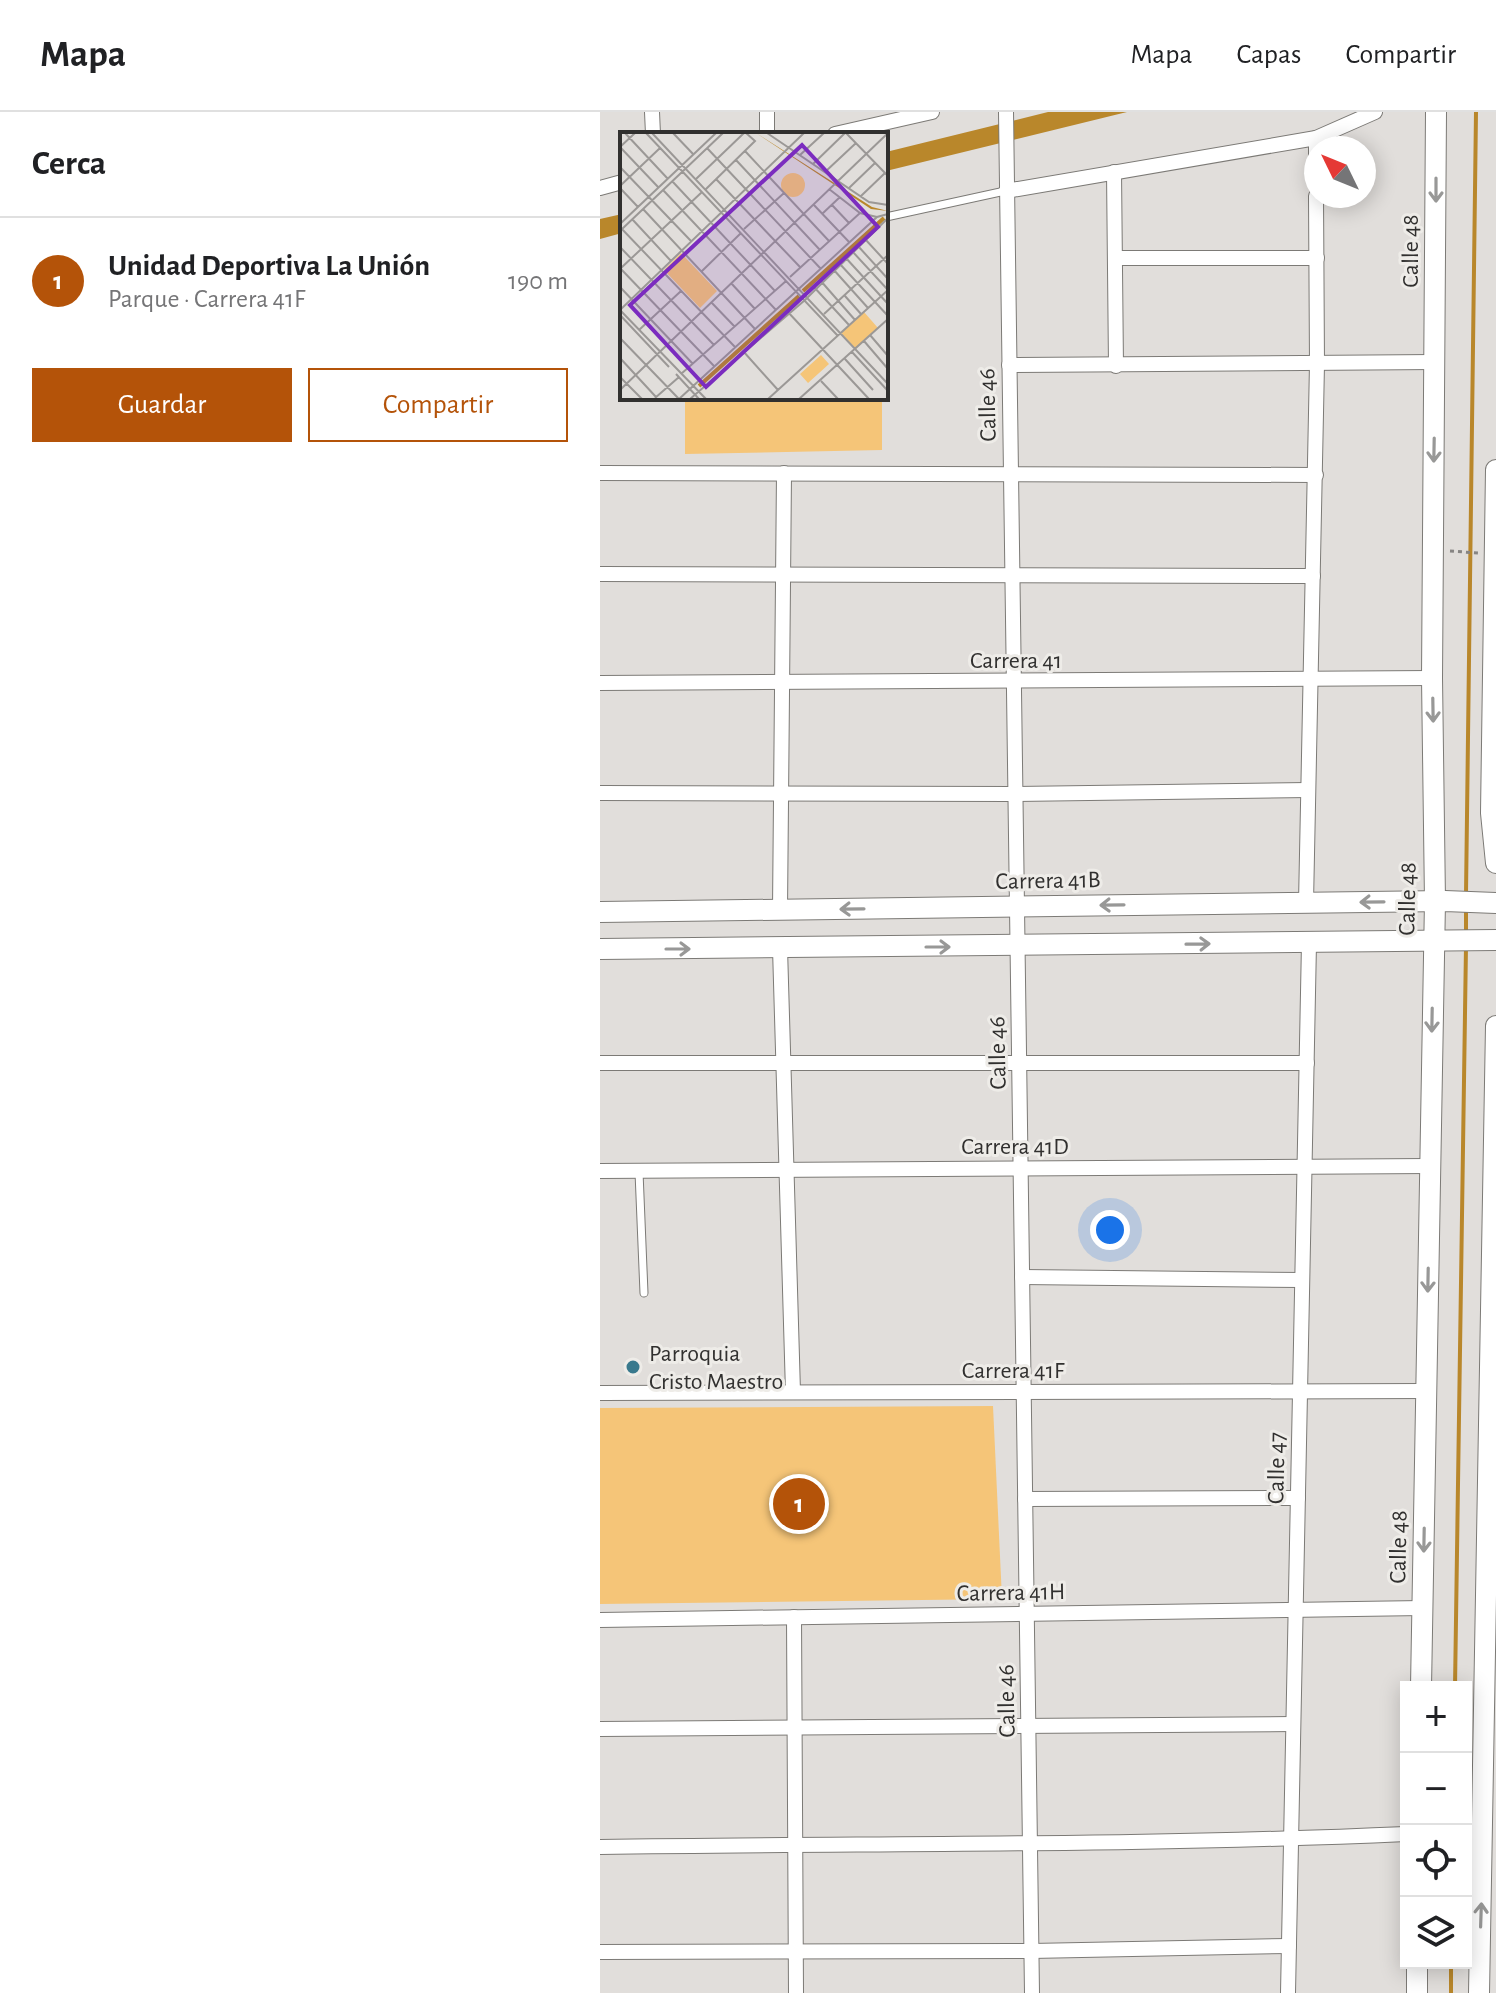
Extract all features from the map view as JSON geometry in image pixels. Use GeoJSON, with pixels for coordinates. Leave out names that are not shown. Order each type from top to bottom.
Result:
{"type":"FeatureCollection","features":[{"type":"Feature","properties":{"kind":"street"},"geometry":{"type":"LineString","coordinates":[[652,112],[653,132]]}},
{"type":"Feature","properties":{"kind":"street"},"geometry":{"type":"LineString","coordinates":[[841,132],[888,117],[932,112]]}},
{"type":"Feature","properties":{"kind":"street"},"geometry":{"type":"LineString","coordinates":[[1321,136],[1375,112]]}},
{"type":"Feature","properties":{"kind":"street","name":"Calle 48"},"geometry":{"type":"LineString","coordinates":[[1421,1681],[1429,1166],[1442,901],[1432,678],[1436,112]]}},
{"type":"Feature","properties":{"kind":"street","name":"Calle 46"},"geometry":{"type":"LineString","coordinates":[[1006,115],[1032,1993]]}},
{"type":"Feature","properties":{"kind":"street"},"geometry":{"type":"LineString","coordinates":[[1006,191],[1304,140]]}},
{"type":"Feature","properties":{"kind":"street"},"geometry":{"type":"LineString","coordinates":[[1114,172],[1116,366]]}},
{"type":"Feature","properties":{"kind":"street"},"geometry":{"type":"LineString","coordinates":[[600,188],[620,183]]}},
{"type":"Feature","properties":{"kind":"street"},"geometry":{"type":"LineString","coordinates":[[1306,903],[1313,680],[1316,208]]}},
{"type":"Feature","properties":{"kind":"street"},"geometry":{"type":"LineString","coordinates":[[1116,258],[1317,258]]}},
{"type":"Feature","properties":{"kind":"street"},"geometry":{"type":"LineString","coordinates":[[1009,365],[1435,362]]}},
{"type":"Feature","properties":{"kind":"street"},"geometry":{"type":"LineString","coordinates":[[1496,470],[1493,813],[1496,863]]}},
{"type":"Feature","properties":{"kind":"street"},"geometry":{"type":"LineString","coordinates":[[600,473],[1316,475]]}},
{"type":"Feature","properties":{"kind":"street"},"geometry":{"type":"LineString","coordinates":[[780,910],[784,473]]}},
{"type":"Feature","properties":{"kind":"street"},"geometry":{"type":"LineString","coordinates":[[600,574],[1313,576]]}},
{"type":"Feature","properties":{"kind":"street","name":"Carrera 41"},"geometry":{"type":"LineString","coordinates":[[600,683],[1432,678]]}},
{"type":"Feature","properties":{"kind":"street"},"geometry":{"type":"LineString","coordinates":[[600,793],[781,795],[1308,790]]}},
{"type":"Feature","properties":{"kind":"street","name":"Carrera 41B"},"geometry":{"type":"LineString","coordinates":[[600,912],[1442,901],[1496,903]]}},
{"type":"Feature","properties":{"kind":"street"},"geometry":{"type":"LineString","coordinates":[[600,949],[1496,940]]}},
{"type":"Feature","properties":{"kind":"street","name":"Calle 47"},"geometry":{"type":"LineString","coordinates":[[1288,1993],[1309,943]]}},
{"type":"Feature","properties":{"kind":"street"},"geometry":{"type":"LineString","coordinates":[[780,948],[793,1392]]}},
{"type":"Feature","properties":{"kind":"street"},"geometry":{"type":"LineString","coordinates":[[1479,1993],[1491,1587],[1496,1026]]}},
{"type":"Feature","properties":{"kind":"street"},"geometry":{"type":"LineString","coordinates":[[600,1063],[1307,1063]]}},
{"type":"Feature","properties":{"kind":"street","name":"Carrera 41D"},"geometry":{"type":"LineString","coordinates":[[600,1171],[1429,1166]]}},
{"type":"Feature","properties":{"kind":"street"},"geometry":{"type":"LineString","coordinates":[[1022,1277],[1302,1280]]}},
{"type":"Feature","properties":{"kind":"street","name":"Carrera 41F"},"geometry":{"type":"LineString","coordinates":[[600,1393],[1426,1391]]}},
{"type":"Feature","properties":{"kind":"street"},"geometry":{"type":"LineString","coordinates":[[1025,1499],[1298,1498]]}},
{"type":"Feature","properties":{"kind":"street","name":"Carrera 41H"},"geometry":{"type":"LineString","coordinates":[[600,1620],[1423,1608]]}},
{"type":"Feature","properties":{"kind":"street"},"geometry":{"type":"LineString","coordinates":[[794,1617],[796,1993]]}},
{"type":"Feature","properties":{"kind":"street"},"geometry":{"type":"LineString","coordinates":[[600,1729],[1293,1724]]}},
{"type":"Feature","properties":{"kind":"street"},"geometry":{"type":"LineString","coordinates":[[600,1847],[1030,1844],[1400,1834]]}},
{"type":"Feature","properties":{"kind":"street"},"geometry":{"type":"LineString","coordinates":[[600,1952],[1031,1951],[1289,1946]]}},
{"type":"Feature","properties":{"kind":"street"},"geometry":{"type":"LineString","coordinates":[[1417,1969],[1417,1993]]}},
{"type":"Feature","properties":{"kind":"lane"},"geometry":{"type":"LineString","coordinates":[[888,217],[1006,191]]}},
{"type":"Feature","properties":{"kind":"lane"},"geometry":{"type":"LineString","coordinates":[[639,1170],[644,1293]]}},
{"type":"Feature","properties":{"kind":"path"},"geometry":{"type":"LineString","coordinates":[[1458,551],[1481,553]]}},
{"type":"Feature","properties":{"kind":"shaded area"},"geometry":{"type":"Polygon","coordinates":[[[1048,112],[1127,112],[888,171],[888,152],[1048,112]]]}},
{"type":"Feature","properties":{"kind":"shaded area"},"geometry":{"type":"Polygon","coordinates":[[[620,214],[620,234],[600,239],[600,219],[620,214]]]}},
{"type":"Feature","properties":{"kind":"shaded area"},"geometry":{"type":"Polygon","coordinates":[[[685,400],[882,400],[882,450],[685,454],[685,400]]]}},
{"type":"Feature","properties":{"kind":"shaded area"},"geometry":{"type":"Polygon","coordinates":[[[993,1406],[1002,1599],[600,1604],[600,1408],[993,1406]]]}},
{"type":"Feature","properties":{"kind":"waterway"},"geometry":{"type":"LineString","coordinates":[[1466,894],[1476,112]]}},
{"type":"Feature","properties":{"kind":"waterway"},"geometry":{"type":"LineString","coordinates":[[1466,906],[1466,934]]}},
{"type":"Feature","properties":{"kind":"waterway"},"geometry":{"type":"LineString","coordinates":[[1455,1681],[1466,946]]}},
{"type":"Feature","properties":{"kind":"waterway"},"geometry":{"type":"LineString","coordinates":[[1451,1969],[1451,1993]]}},
{"type":"Feature","properties":{"kind":"place","name":"Parroquia Cristo Maestro"},"geometry":{"type":"Point","coordinates":[633,1367]}},
{"type":"Feature","properties":{"kind":"place","name":"Unidad Deportiva La Unión"},"geometry":{"type":"Point","coordinates":[799,1504]}}]}
